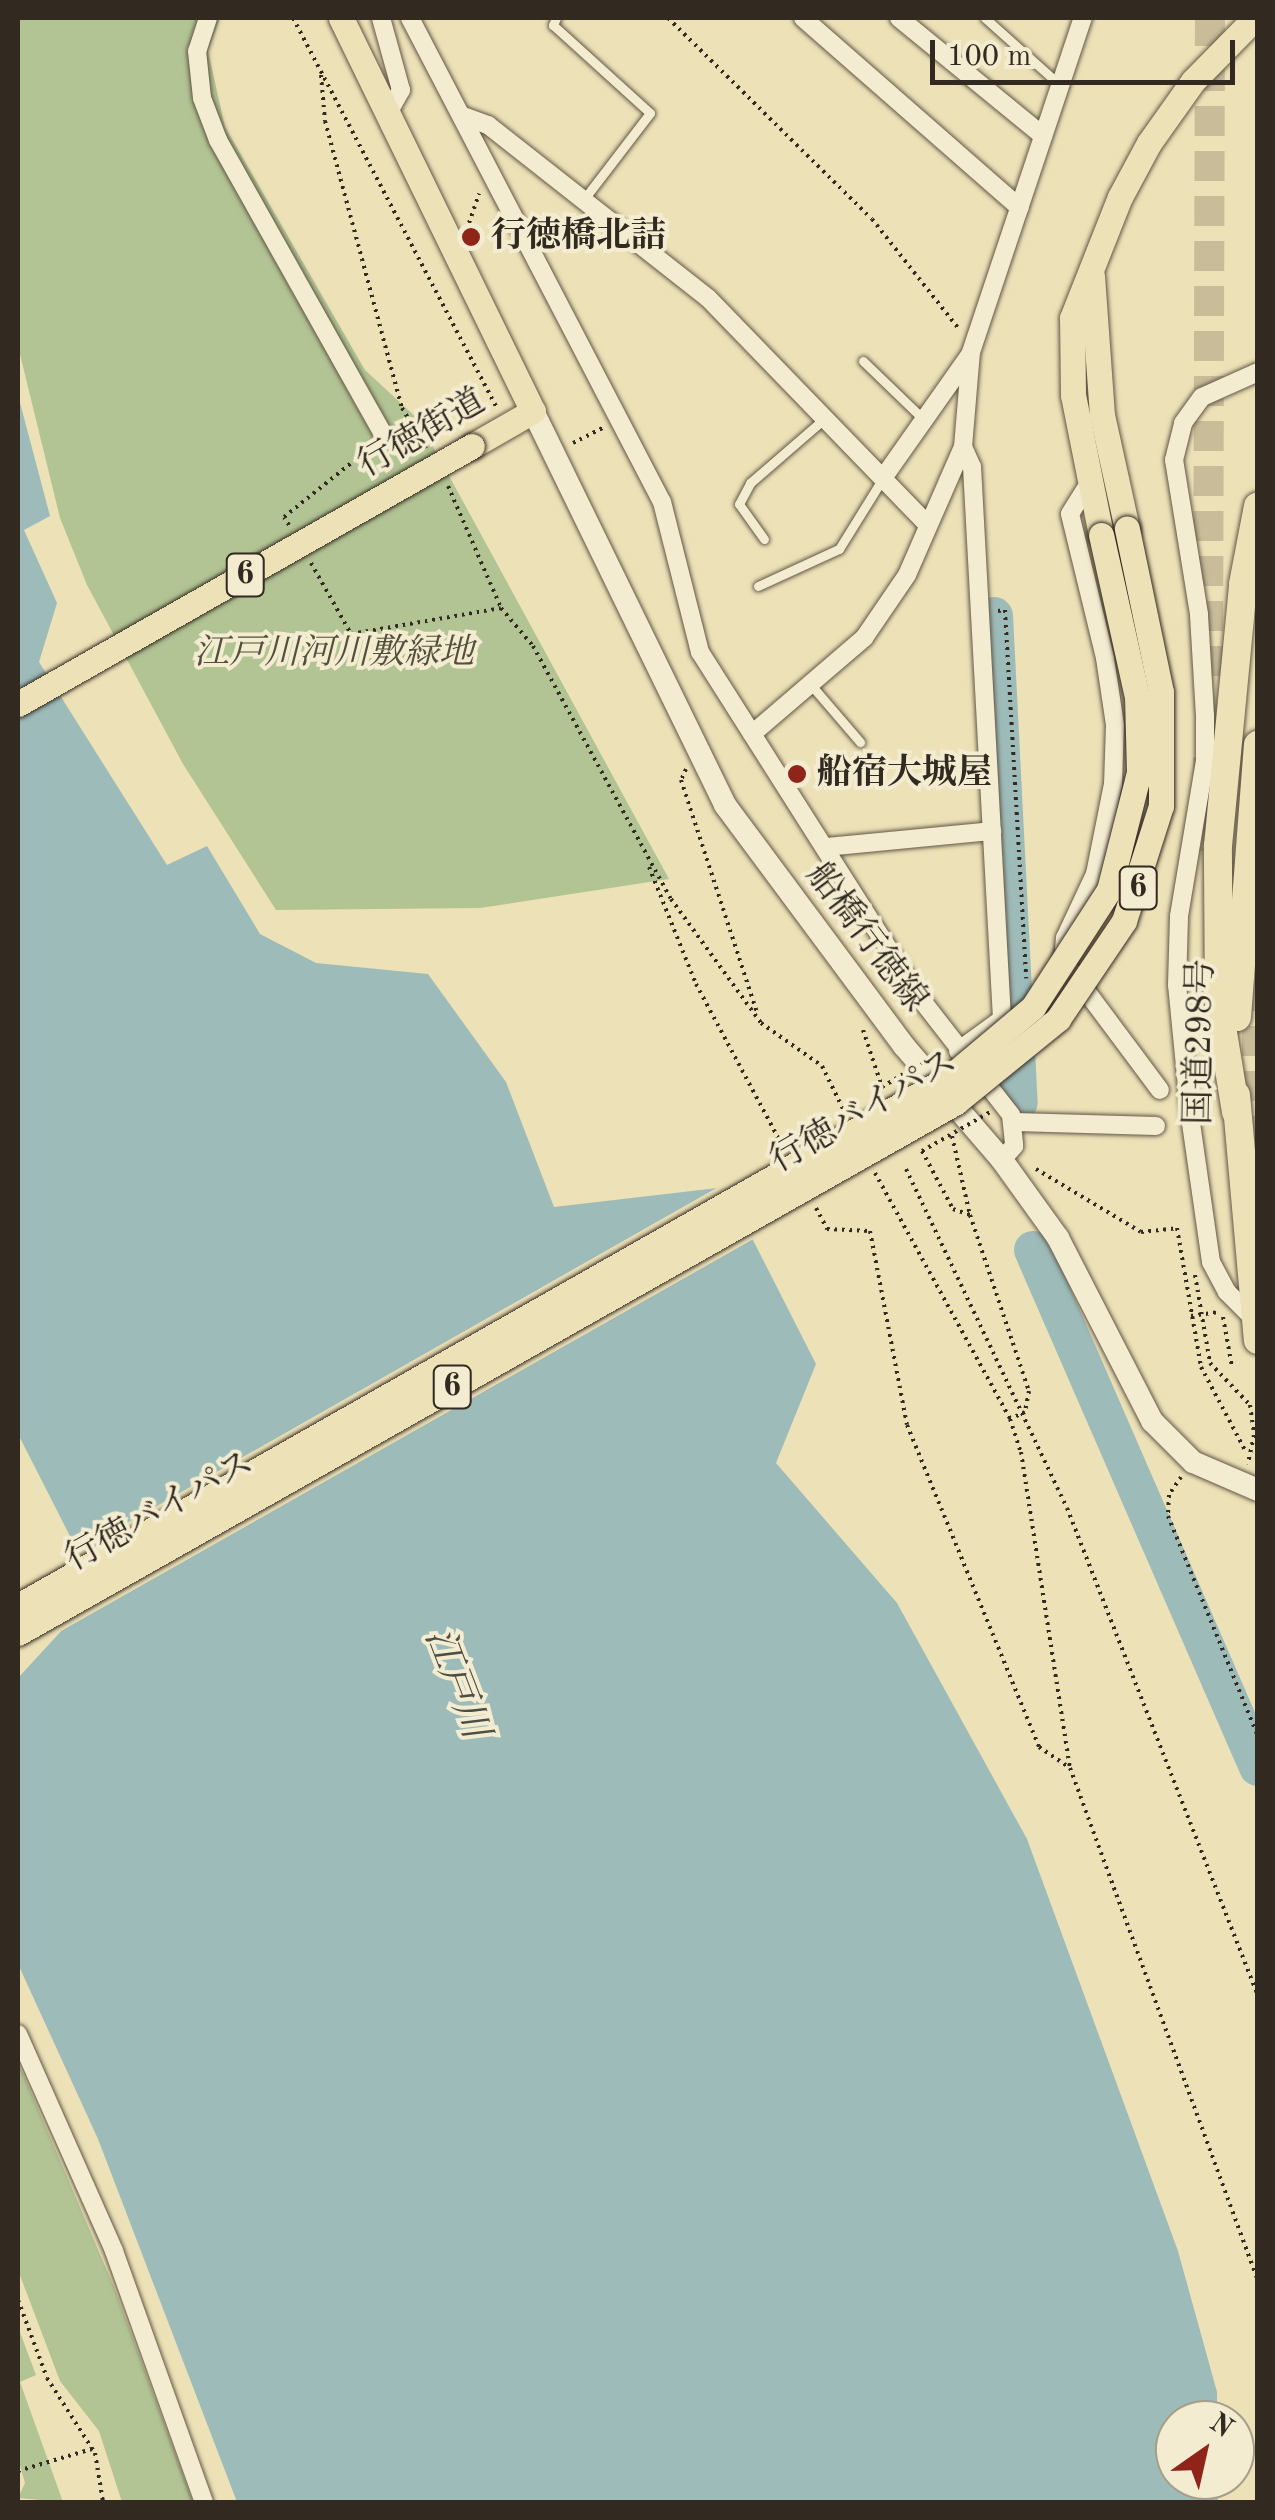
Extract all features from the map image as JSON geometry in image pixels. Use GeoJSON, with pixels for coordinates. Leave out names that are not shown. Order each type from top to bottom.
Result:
{"type":"FeatureCollection","features":[{"type":"Feature","properties":{"kind":"highway"},"geometry":{"type":"LineString","coordinates":[[1236,1112],[1219,1008],[1217,877],[1235,660],[1258,506]]}},
{"type":"Feature","properties":{"kind":"highway","name":"国道298号"},"geometry":{"type":"LineString","coordinates":[[1256,1330],[1236,1112],[1243,878],[1258,745]]}},
{"type":"Feature","properties":{"kind":"main road","name":"行徳街道"},"geometry":{"type":"LineString","coordinates":[[18,704],[533,411],[341,18]]}},
{"type":"Feature","properties":{"kind":"main road","name":"行徳バイパス"},"geometry":{"type":"LineString","coordinates":[[18,1633],[956,1102],[1058,1019],[1124,921],[1161,806],[1161,692],[1114,532],[1088,485],[1071,355],[1072,318],[1092,276],[1120,197],[1149,144],[1193,81],[1255,18]]}},
{"type":"Feature","properties":{"kind":"main road","name":"行徳バイパス"},"geometry":{"type":"LineString","coordinates":[[18,1606],[950,1077],[1034,1007],[1110,890],[1139,772],[1137,697],[1114,532],[1092,276]]}},
{"type":"Feature","properties":{"kind":"main road","name":"船橋行徳線"},"geometry":{"type":"LineString","coordinates":[[533,411],[724,805],[956,1108],[1002,1160],[1058,1238],[1152,1420],[1193,1462],[1258,1490]]}},
{"type":"Feature","properties":{"kind":"street"},"geometry":{"type":"LineString","coordinates":[[208,18],[197,51],[202,98],[218,140],[384,436]]}},
{"type":"Feature","properties":{"kind":"street"},"geometry":{"type":"LineString","coordinates":[[381,18],[401,90],[388,113]]}},
{"type":"Feature","properties":{"kind":"street"},"geometry":{"type":"LineString","coordinates":[[410,18],[662,502],[700,652],[920,998],[1015,1122],[1014,1146],[1002,1160]]}},
{"type":"Feature","properties":{"kind":"street"},"geometry":{"type":"LineString","coordinates":[[803,18],[1020,208]]}},
{"type":"Feature","properties":{"kind":"street"},"geometry":{"type":"LineString","coordinates":[[899,18],[1043,136]]}},
{"type":"Feature","properties":{"kind":"street"},"geometry":{"type":"LineString","coordinates":[[752,734],[812,686],[880,621],[963,447],[972,350],[1083,18]]}},
{"type":"Feature","properties":{"kind":"street"},"geometry":{"type":"LineString","coordinates":[[463,116],[488,125],[708,298],[927,524]]}},
{"type":"Feature","properties":{"kind":"street"},"geometry":{"type":"LineString","coordinates":[[883,478],[972,350]]}},
{"type":"Feature","properties":{"kind":"street"},"geometry":{"type":"LineString","coordinates":[[1256,1330],[1227,1292],[1211,1262],[1190,1117],[1177,984],[1179,916],[1205,760],[1199,614],[1174,460],[1182,422],[1202,397],[1258,372]]}},
{"type":"Feature","properties":{"kind":"street"},"geometry":{"type":"LineString","coordinates":[[958,1051],[1002,1019],[972,466],[963,447]]}},
{"type":"Feature","properties":{"kind":"street"},"geometry":{"type":"LineString","coordinates":[[1088,485],[1070,514],[1115,725],[1107,827],[1095,874],[1065,938],[1064,960],[1160,1090]]}},
{"type":"Feature","properties":{"kind":"street"},"geometry":{"type":"LineString","coordinates":[[826,847],[992,831]]}},
{"type":"Feature","properties":{"kind":"street"},"geometry":{"type":"LineString","coordinates":[[974,1072],[1028,1027],[1073,976]]}},
{"type":"Feature","properties":{"kind":"street"},"geometry":{"type":"LineString","coordinates":[[1015,1122],[1156,1126]]}},
{"type":"Feature","properties":{"kind":"street"},"geometry":{"type":"LineString","coordinates":[[18,2034],[114,2252],[204,2502]]}},
{"type":"Feature","properties":{"kind":"lane"},"geometry":{"type":"LineString","coordinates":[[556,18],[553,25],[650,113],[583,200]]}},
{"type":"Feature","properties":{"kind":"lane"},"geometry":{"type":"LineString","coordinates":[[985,18],[1061,86]]}},
{"type":"Feature","properties":{"kind":"lane"},"geometry":{"type":"LineString","coordinates":[[864,361],[922,418]]}},
{"type":"Feature","properties":{"kind":"lane"},"geometry":{"type":"LineString","coordinates":[[764,539],[739,504],[750,483],[824,419]]}},
{"type":"Feature","properties":{"kind":"lane"},"geometry":{"type":"LineString","coordinates":[[758,586],[840,549],[883,478]]}},
{"type":"Feature","properties":{"kind":"lane"},"geometry":{"type":"LineString","coordinates":[[812,686],[860,742]]}},
{"type":"Feature","properties":{"kind":"path"},"geometry":{"type":"LineString","coordinates":[[293,18],[493,395],[503,428]]}},
{"type":"Feature","properties":{"kind":"path"},"geometry":{"type":"LineString","coordinates":[[668,18],[872,219],[972,350]]}},
{"type":"Feature","properties":{"kind":"path"},"geometry":{"type":"LineString","coordinates":[[321,75],[324,121],[402,408],[429,454]]}},
{"type":"Feature","properties":{"kind":"path"},"geometry":{"type":"LineString","coordinates":[[573,442],[620,420]]}},
{"type":"Feature","properties":{"kind":"path"},"geometry":{"type":"LineString","coordinates":[[294,534],[284,517],[384,436]]}},
{"type":"Feature","properties":{"kind":"path"},"geometry":{"type":"LineString","coordinates":[[438,470],[466,516],[469,545],[500,608],[534,646],[646,856],[761,1023],[683,772]]}},
{"type":"Feature","properties":{"kind":"path"},"geometry":{"type":"LineString","coordinates":[[304,550],[351,634],[500,608]]}},
{"type":"Feature","properties":{"kind":"path"},"geometry":{"type":"LineString","coordinates":[[992,612],[1006,610],[1028,1027]]}},
{"type":"Feature","properties":{"kind":"path"},"geometry":{"type":"LineString","coordinates":[[646,856],[696,984],[790,1159]]}},
{"type":"Feature","properties":{"kind":"path"},"geometry":{"type":"LineString","coordinates":[[882,1087],[938,1053]]}},
{"type":"Feature","properties":{"kind":"path"},"geometry":{"type":"LineString","coordinates":[[956,1108],[953,1154],[970,1215],[1020,1356],[1029,1391],[1025,1412]]}},
{"type":"Feature","properties":{"kind":"path"},"geometry":{"type":"LineString","coordinates":[[970,1215],[953,1208],[922,1152],[990,1112]]}},
{"type":"Feature","properties":{"kind":"path"},"geometry":{"type":"LineString","coordinates":[[1032,1166],[1141,1232],[1176,1228],[1187,1227],[1212,1368],[1247,1396],[1254,1435],[1246,1454],[1201,1367],[1176,1228]]}},
{"type":"Feature","properties":{"kind":"path"},"geometry":{"type":"LineString","coordinates":[[906,1169],[1025,1412],[1258,1996]]}},
{"type":"Feature","properties":{"kind":"path"},"geometry":{"type":"LineString","coordinates":[[808,1194],[827,1229],[870,1231],[906,1425],[1039,1747],[1070,1768]]}},
{"type":"Feature","properties":{"kind":"path"},"geometry":{"type":"LineString","coordinates":[[900,1224],[1010,1419],[1022,1452],[1070,1768],[1258,2282]]}},
{"type":"Feature","properties":{"kind":"path"},"geometry":{"type":"LineString","coordinates":[[1191,1316],[1222,1311],[1232,1367]]}},
{"type":"Feature","properties":{"kind":"path"},"geometry":{"type":"LineString","coordinates":[[1010,1419],[1025,1412]]}},
{"type":"Feature","properties":{"kind":"path"},"geometry":{"type":"LineString","coordinates":[[1182,1476],[1169,1495],[1168,1516],[1258,1736]]}},
{"type":"Feature","properties":{"kind":"path"},"geometry":{"type":"LineString","coordinates":[[18,2300],[47,2378],[92,2449],[103,2502]]}},
{"type":"Feature","properties":{"kind":"path"},"geometry":{"type":"LineString","coordinates":[[18,2471],[92,2449]]}},
{"type":"Feature","properties":{"kind":"green space","name":"江戸川河川敷緑地"},"geometry":{"type":"Polygon","coordinates":[[[18,18],[220,18],[208,51],[225,127],[365,370],[418,419],[669,879],[480,908],[276,910],[183,764],[87,585],[60,518],[18,346],[18,18]]]}},
{"type":"Feature","properties":{"kind":"green space"},"geometry":{"type":"Polygon","coordinates":[[[18,2062],[114,2287],[193,2502],[122,2502],[99,2431],[60,2381],[18,2270],[18,2062]]]}},
{"type":"Feature","properties":{"kind":"green space"},"geometry":{"type":"Polygon","coordinates":[[[18,2327],[36,2375],[20,2382],[63,2502],[18,2498],[25,2483],[18,2459],[18,2327]]]}},
{"type":"Feature","properties":{"kind":"water","name":"江戸川"},"geometry":{"type":"Polygon","coordinates":[[[18,395],[50,516],[24,530],[57,603],[39,662],[167,865],[207,846],[260,934],[316,963],[428,974],[506,1082],[554,1207],[726,1187],[816,1364],[776,1463],[897,1603],[1027,1839],[1178,2251],[1217,2400],[1155,2400],[1155,2500],[1218,2502],[237,2502],[98,2139],[18,1964],[18,1678],[98,1591],[18,1434],[18,395]]]}},
{"type":"Feature","properties":{"kind":"pier"},"geometry":{"type":"Polygon","coordinates":[[[727,1182],[757,1237],[47,1639],[93,1590],[74,1553],[727,1182]]]}},
{"type":"Feature","properties":{"kind":"waterway"},"geometry":{"type":"LineString","coordinates":[[994,616],[1019,1102]]}},
{"type":"Feature","properties":{"kind":"waterway"},"geometry":{"type":"LineString","coordinates":[[1033,1250],[1258,1767]]}},
{"type":"Feature","properties":{"kind":"tunnel"},"geometry":{"type":"LineString","coordinates":[[1208,676],[1210,18]]}},
{"type":"Feature","properties":{"kind":"tunnel"},"geometry":{"type":"LineString","coordinates":[[1208,757],[1209,851]]}},
{"type":"Feature","properties":{"kind":"tunnel"},"geometry":{"type":"LineString","coordinates":[[1256,936],[1258,1168]]}},
{"type":"Feature","properties":{"kind":"place","name":"行徳橋北詰"},"geometry":{"type":"Point","coordinates":[471,237]}},
{"type":"Feature","properties":{"kind":"place","name":"船宿大城屋"},"geometry":{"type":"Point","coordinates":[797,774]}}]}
